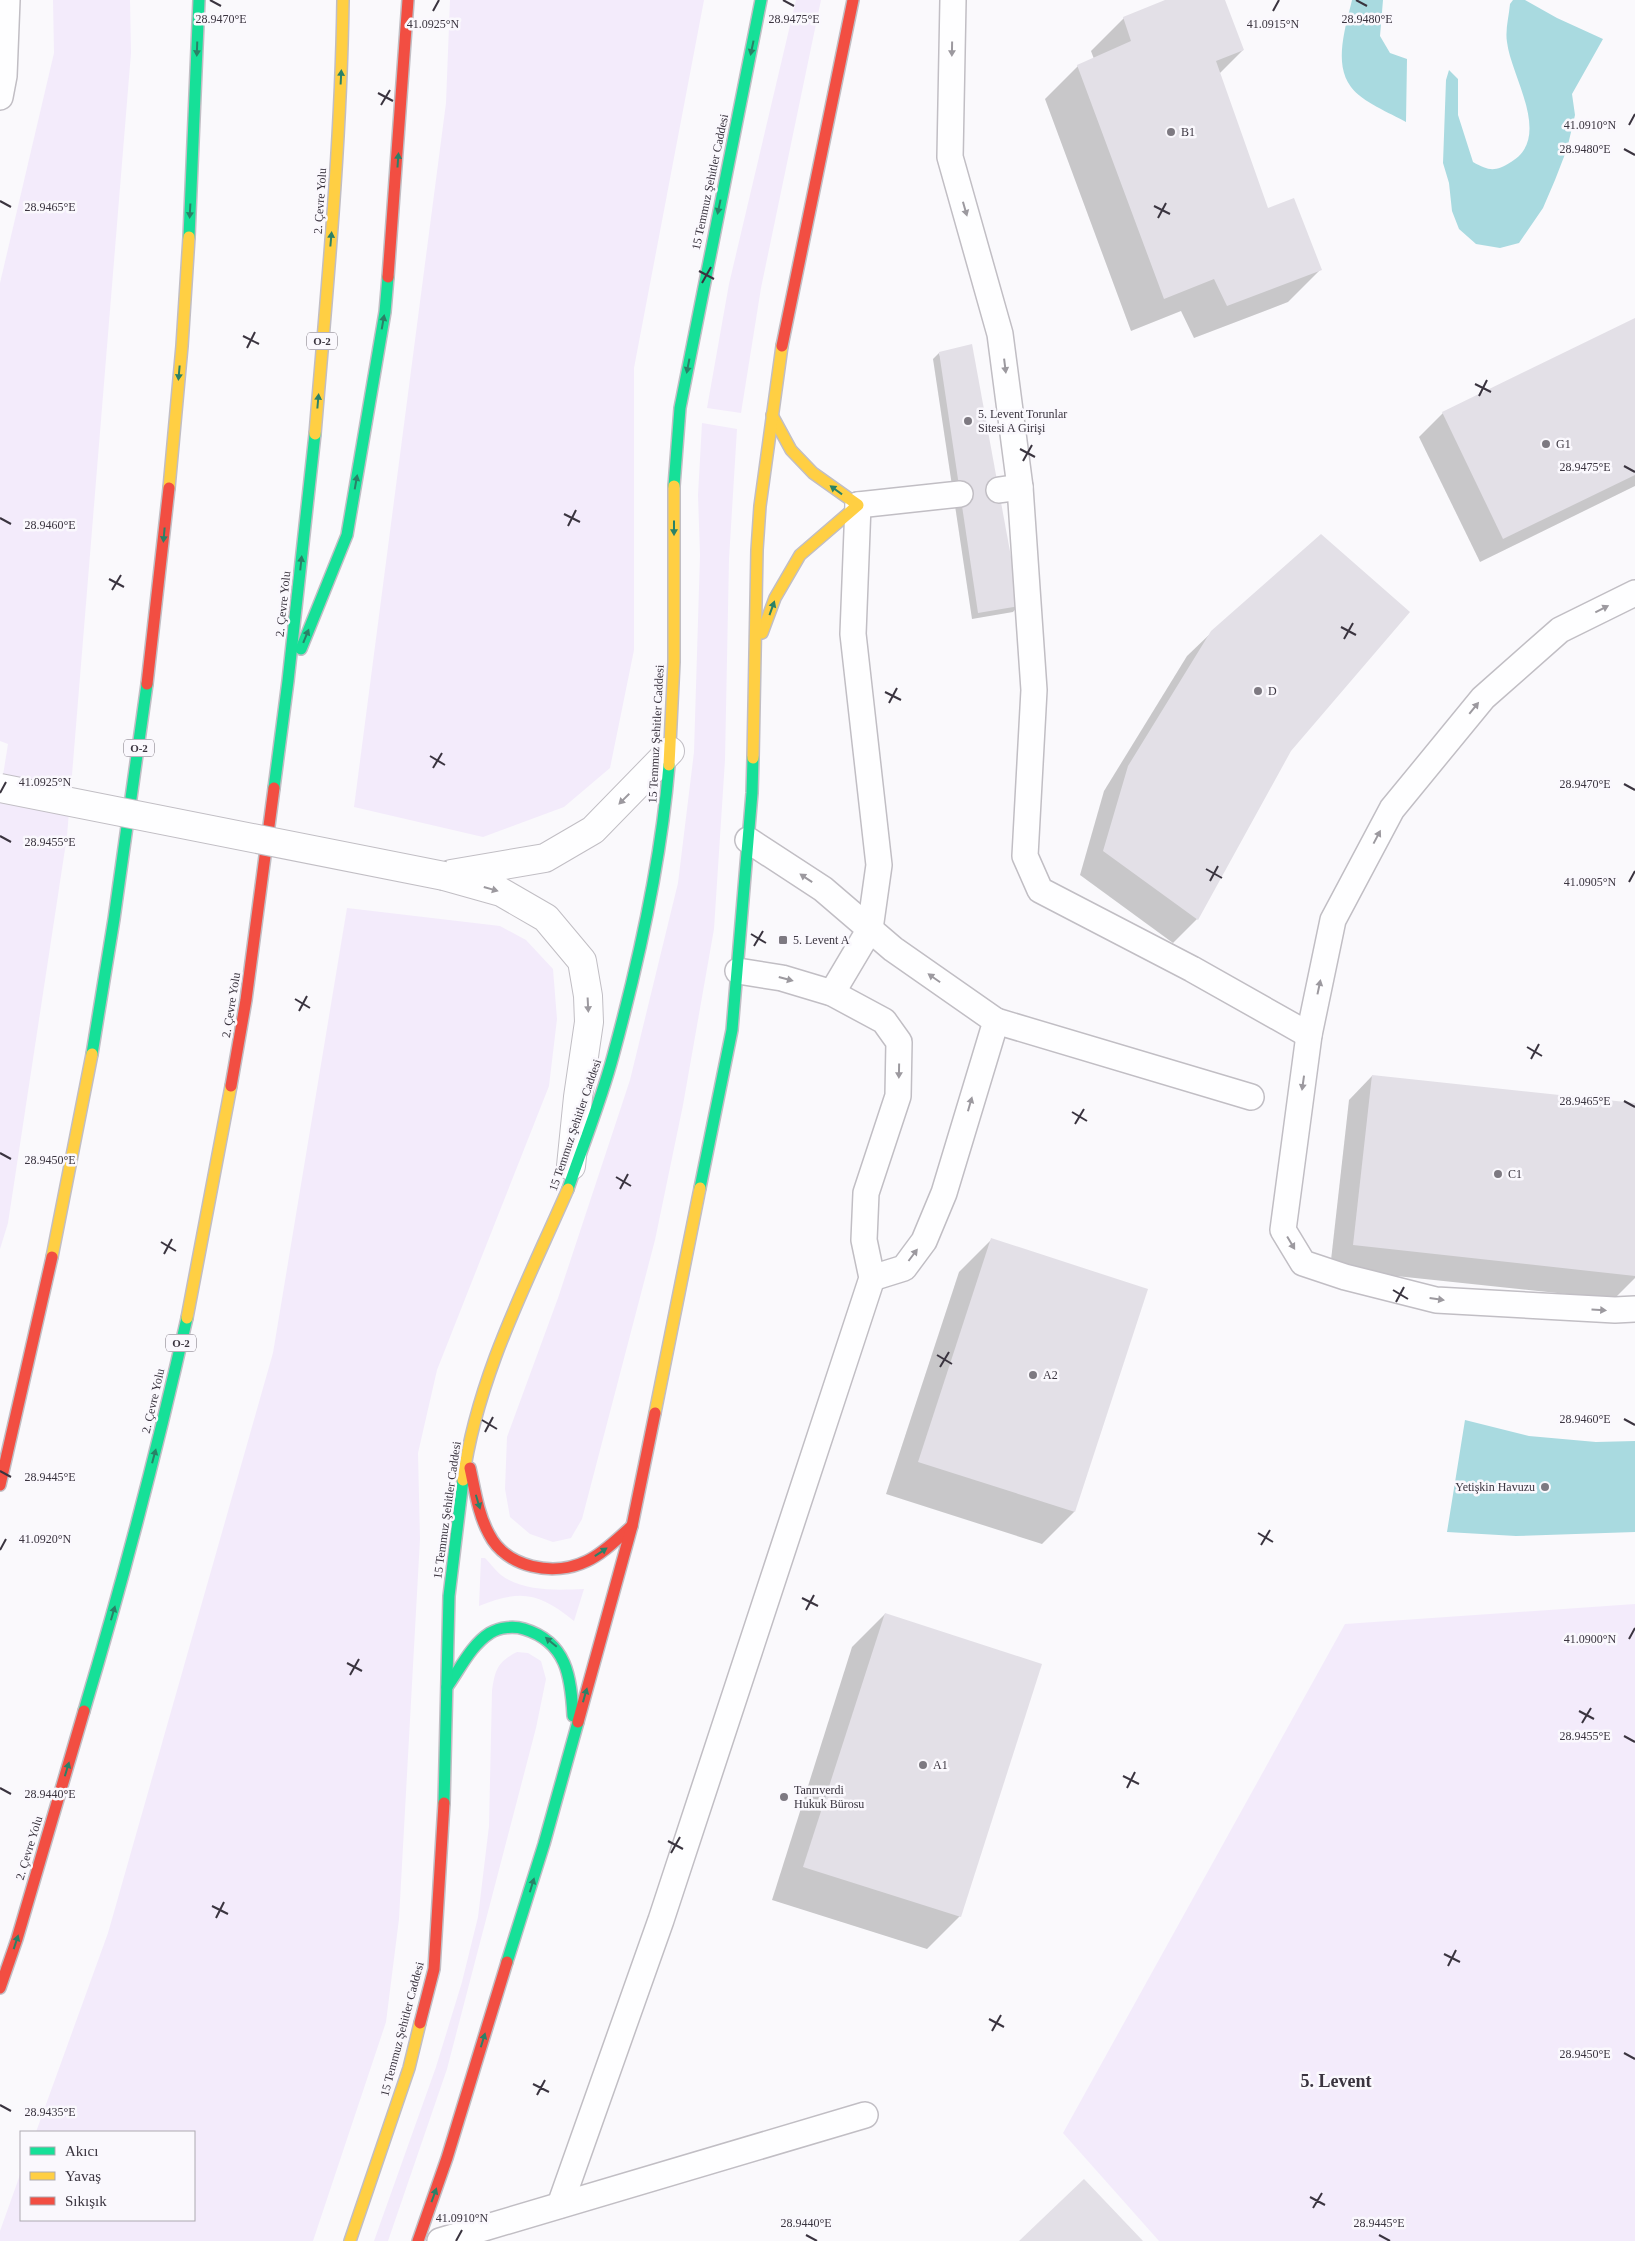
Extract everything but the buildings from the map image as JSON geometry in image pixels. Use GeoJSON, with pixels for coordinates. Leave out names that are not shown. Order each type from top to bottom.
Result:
{"type":"FeatureCollection","features":[{"type":"Feature","properties":{"kind":"main road","name":"O-2"},"geometry":{"type":"LineString","coordinates":[[0,1484],[31,1362],[78,1138],[111,940],[139,751],[162,556],[182,344],[199,0]]}},
{"type":"Feature","properties":{"kind":"main road","name":"2. Çevre Yolu"},"geometry":{"type":"LineString","coordinates":[[0,1988],[114,1610],[163,1422],[194,1287],[246,1000],[288,681],[313,453],[334,203],[342,68],[343,0]]}},
{"type":"Feature","properties":{"kind":"main road"},"geometry":{"type":"LineString","coordinates":[[288,681],[347,535],[385,312],[408,0]]}},
{"type":"Feature","properties":{"kind":"main road","name":"15 Temmuz Şehitler Caddesi"},"geometry":{"type":"LineString","coordinates":[[350,2241],[408,2068],[434,1969],[444,1814],[449,1596],[466,1455],[478,1408],[506,1330],[568,1189],[613,1057],[654,882],[664,822],[670,751],[674,662],[674,479],[680,408],[762,0]]}},
{"type":"Feature","properties":{"kind":"main road"},"geometry":{"type":"LineString","coordinates":[[418,2241],[447,2158],[541,1854],[632,1526],[732,1030],[752,793],[758,532],[783,337],[853,0]]}},
{"type":"Feature","properties":{"kind":"main road"},"geometry":{"type":"LineString","coordinates":[[754,653],[775,598],[800,555],[858,505],[813,473],[792,450],[772,415]]}},
{"type":"Feature","properties":{"kind":"main road"},"geometry":{"type":"LineString","coordinates":[[466,1455],[478,1503],[493,1540],[514,1559],[530,1568],[551,1569],[585,1562],[604,1551],[632,1526]]}},
{"type":"Feature","properties":{"kind":"main road"},"geometry":{"type":"LineString","coordinates":[[447,1687],[470,1653],[491,1632],[513,1627],[540,1634],[558,1649],[568,1674],[573,1699],[573,1738]]}},
{"type":"Feature","properties":{"kind":"street"},"geometry":{"type":"LineString","coordinates":[[444,876],[545,858],[593,830],[670,751]]}},
{"type":"Feature","properties":{"kind":"street"},"geometry":{"type":"LineString","coordinates":[[0,788],[444,876],[501,892],[546,918],[582,961],[588,996],[589,1022],[578,1097],[568,1189]]}},
{"type":"Feature","properties":{"kind":"lane"},"geometry":{"type":"LineString","coordinates":[[0,98],[4,76],[7,0]]}},
{"type":"Feature","properties":{"kind":"lane"},"geometry":{"type":"LineString","coordinates":[[953,0],[950,157],[1000,334],[1010,488],[1034,690],[1025,856],[1040,890],[1192,969],[1309,1035]]}},
{"type":"Feature","properties":{"kind":"lane"},"geometry":{"type":"LineString","coordinates":[[832,993],[870,930],[880,866],[853,634],[858,505],[960,494]]}},
{"type":"Feature","properties":{"kind":"lane"},"geometry":{"type":"LineString","coordinates":[[1635,592],[1560,630],[1483,698],[1392,809],[1333,920],[1309,1035],[1283,1230],[1303,1263],[1346,1277],[1436,1300],[1615,1310],[1635,1309]]}},
{"type":"Feature","properties":{"kind":"lane"},"geometry":{"type":"LineString","coordinates":[[748,840],[823,889],[893,949],[996,1021],[1251,1097]]}},
{"type":"Feature","properties":{"kind":"lane"},"geometry":{"type":"LineString","coordinates":[[560,2206],[661,1920],[872,1278],[864,1240],[866,1193],[898,1096],[899,1042],[884,1021],[832,993],[782,978],[738,971]]}},
{"type":"Feature","properties":{"kind":"lane"},"geometry":{"type":"LineString","coordinates":[[872,1278],[904,1268],[924,1241],[944,1193],[996,1021]]}},
{"type":"Feature","properties":{"kind":"lane"},"geometry":{"type":"LineString","coordinates":[[440,2241],[865,2115]]}},
{"type":"Feature","properties":{"kind":"shaded area"},"geometry":{"type":"Polygon","coordinates":[[[53,0],[130,0],[131,53],[67,836],[8,1223],[0,1249],[0,794],[8,744],[0,741],[0,283],[54,53],[53,0]]]}},
{"type":"Feature","properties":{"kind":"shaded area"},"geometry":{"type":"Polygon","coordinates":[[[450,0],[704,0],[634,368],[634,650],[610,768],[564,807],[483,837],[354,807],[446,103],[450,0]]]}},
{"type":"Feature","properties":{"kind":"shaded area"},"geometry":{"type":"Polygon","coordinates":[[[796,0],[821,0],[761,288],[741,413],[707,408],[729,284],[796,0]]]}},
{"type":"Feature","properties":{"kind":"shaded area"},"geometry":{"type":"Polygon","coordinates":[[[702,423],[737,429],[729,559],[725,760],[714,929],[683,1105],[655,1240],[582,1519],[571,1538],[553,1542],[530,1534],[510,1517],[505,1489],[507,1437],[558,1298],[630,1080],[678,883],[694,752],[700,555],[698,495],[702,423]]]}},
{"type":"Feature","properties":{"kind":"shaded area"},"geometry":{"type":"Polygon","coordinates":[[[347,908],[500,926],[526,940],[553,969],[557,1019],[549,1086],[437,1370],[418,1453],[420,1539],[399,1919],[386,2022],[313,2241],[0,2241],[0,2231],[20,2175],[20,2221],[195,2221],[195,2131],[36,2131],[108,1933],[273,1353],[347,908]]]}},
{"type":"Feature","properties":{"kind":"shaded area"},"geometry":{"type":"Polygon","coordinates":[[[481,1558],[485,1558],[501,1575],[510,1581],[541,1589],[584,1589],[574,1621],[550,1604],[540,1599],[529,1597],[507,1597],[479,1606],[481,1558]]]}},
{"type":"Feature","properties":{"kind":"shaded area"},"geometry":{"type":"Polygon","coordinates":[[[1635,1604],[1635,2241],[1159,2241],[1063,2133],[1345,1624],[1635,1604]]]}},
{"type":"Feature","properties":{"kind":"shaded area"},"geometry":{"type":"Polygon","coordinates":[[[517,1652],[528,1653],[541,1661],[546,1679],[536,1728],[447,2069],[388,2241],[374,2241],[436,2067],[462,1982],[478,1917],[489,1826],[492,1691],[494,1677],[501,1663],[517,1652]]]}},
{"type":"Feature","properties":{"kind":"water"},"geometry":{"type":"Polygon","coordinates":[[[1352,0],[1383,0],[1380,36],[1390,53],[1407,59],[1406,122],[1362,98],[1351,87],[1346,77],[1343,67],[1342,44],[1352,0]]]}},
{"type":"Feature","properties":{"kind":"water"},"geometry":{"type":"Polygon","coordinates":[[[1513,0],[1525,0],[1557,18],[1603,39],[1572,94],[1575,115],[1567,149],[1543,208],[1519,243],[1500,248],[1476,244],[1459,229],[1452,211],[1449,183],[1443,163],[1446,80],[1449,70],[1458,79],[1458,115],[1473,162],[1488,169],[1496,169],[1511,162],[1523,151],[1529,138],[1529,122],[1526,106],[1510,56],[1507,37],[1510,4],[1513,0]]]}},
{"type":"Feature","properties":{"kind":"water","name":"Yetişkin Havuzu"},"geometry":{"type":"Polygon","coordinates":[[[1465,1420],[1529,1436],[1596,1442],[1635,1441],[1635,1532],[1516,1536],[1447,1532],[1465,1420]]]}},
{"type":"Feature","properties":{"kind":"traffic: fast"},"geometry":{"type":"LineString","coordinates":[[189,237],[199,0]]}},
{"type":"Feature","properties":{"kind":"traffic: fast"},"geometry":{"type":"LineString","coordinates":[[674,486],[680,408],[761,0]]}},
{"type":"Feature","properties":{"kind":"traffic: fast"},"geometry":{"type":"LineString","coordinates":[[301,649],[347,535],[385,312],[388,277]]}},
{"type":"Feature","properties":{"kind":"traffic: fast"},"geometry":{"type":"LineString","coordinates":[[274,788],[288,681],[315,434]]}},
{"type":"Feature","properties":{"kind":"traffic: fast"},"geometry":{"type":"LineString","coordinates":[[92,1054],[114,919],[147,684]]}},
{"type":"Feature","properties":{"kind":"traffic: fast"},"geometry":{"type":"LineString","coordinates":[[700,1188],[732,1030],[752,793],[753,758]]}},
{"type":"Feature","properties":{"kind":"traffic: fast"},"geometry":{"type":"LineString","coordinates":[[568,1189],[608,1073],[632,984],[655,875],[669,765]]}},
{"type":"Feature","properties":{"kind":"traffic: fast"},"geometry":{"type":"LineString","coordinates":[[84,1711],[139,1515],[187,1318]]}},
{"type":"Feature","properties":{"kind":"traffic: fast"},"geometry":{"type":"LineString","coordinates":[[444,1803],[449,1596],[463,1480]]}},
{"type":"Feature","properties":{"kind":"traffic: fast"},"geometry":{"type":"LineString","coordinates":[[447,1687],[471,1651],[483,1638],[498,1629],[520,1628],[538,1635],[550,1643],[558,1652],[568,1675],[573,1716]]}},
{"type":"Feature","properties":{"kind":"traffic: fast"},"geometry":{"type":"LineString","coordinates":[[507,1962],[544,1844],[578,1722]]}},
{"type":"Feature","properties":{"kind":"traffic: slow"},"geometry":{"type":"LineString","coordinates":[[315,434],[329,272],[342,54],[343,0]]}},
{"type":"Feature","properties":{"kind":"traffic: slow"},"geometry":{"type":"LineString","coordinates":[[169,488],[182,346],[189,237]]}},
{"type":"Feature","properties":{"kind":"traffic: slow"},"geometry":{"type":"LineString","coordinates":[[753,758],[757,550],[760,506],[782,346]]}},
{"type":"Feature","properties":{"kind":"traffic: slow"},"geometry":{"type":"LineString","coordinates":[[762,633],[775,598],[800,555],[858,505],[813,473],[791,450],[772,415]]}},
{"type":"Feature","properties":{"kind":"traffic: slow"},"geometry":{"type":"LineString","coordinates":[[669,765],[674,662],[674,486]]}},
{"type":"Feature","properties":{"kind":"traffic: slow"},"geometry":{"type":"LineString","coordinates":[[52,1257],[92,1054]]}},
{"type":"Feature","properties":{"kind":"traffic: slow"},"geometry":{"type":"LineString","coordinates":[[187,1318],[231,1086]]}},
{"type":"Feature","properties":{"kind":"traffic: slow"},"geometry":{"type":"LineString","coordinates":[[655,1413],[700,1188]]}},
{"type":"Feature","properties":{"kind":"traffic: slow"},"geometry":{"type":"LineString","coordinates":[[463,1480],[470,1442],[492,1367],[520,1295],[568,1189]]}},
{"type":"Feature","properties":{"kind":"traffic: slow"},"geometry":{"type":"LineString","coordinates":[[350,2241],[409,2068],[420,2023]]}},
{"type":"Feature","properties":{"kind":"traffic: jam"},"geometry":{"type":"LineString","coordinates":[[388,277],[408,0]]}},
{"type":"Feature","properties":{"kind":"traffic: jam"},"geometry":{"type":"LineString","coordinates":[[782,346],[853,0]]}},
{"type":"Feature","properties":{"kind":"traffic: jam"},"geometry":{"type":"LineString","coordinates":[[147,684],[169,488]]}},
{"type":"Feature","properties":{"kind":"traffic: jam"},"geometry":{"type":"LineString","coordinates":[[231,1086],[246,1000],[274,788]]}},
{"type":"Feature","properties":{"kind":"traffic: jam"},"geometry":{"type":"LineString","coordinates":[[0,1485],[52,1257]]}},
{"type":"Feature","properties":{"kind":"traffic: jam"},"geometry":{"type":"LineString","coordinates":[[578,1722],[632,1526],[655,1413]]}},
{"type":"Feature","properties":{"kind":"traffic: jam"},"geometry":{"type":"LineString","coordinates":[[470,1468],[479,1510],[489,1534],[497,1546],[519,1562],[546,1568],[574,1566],[599,1554],[632,1526]]}},
{"type":"Feature","properties":{"kind":"traffic: jam"},"geometry":{"type":"LineString","coordinates":[[0,1988],[17,1939],[84,1711]]}},
{"type":"Feature","properties":{"kind":"traffic: jam"},"geometry":{"type":"LineString","coordinates":[[420,2023],[434,1969],[444,1803]]}},
{"type":"Feature","properties":{"kind":"traffic: jam"},"geometry":{"type":"LineString","coordinates":[[418,2241],[447,2158],[507,1962]]}},
{"type":"Feature","properties":{"kind":"place","name":"B1"},"geometry":{"type":"Point","coordinates":[1171,132]}},
{"type":"Feature","properties":{"kind":"place","name":"5. Levent Torunlar Sitesi A Girişi"},"geometry":{"type":"Point","coordinates":[968,421]}},
{"type":"Feature","properties":{"kind":"place","name":"G1"},"geometry":{"type":"Point","coordinates":[1546,444]}},
{"type":"Feature","properties":{"kind":"place","name":"D"},"geometry":{"type":"Point","coordinates":[1258,691]}},
{"type":"Feature","properties":{"kind":"place","name":"5. Levent A"},"geometry":{"type":"Point","coordinates":[783,940]}},
{"type":"Feature","properties":{"kind":"place","name":"C1"},"geometry":{"type":"Point","coordinates":[1498,1174]}},
{"type":"Feature","properties":{"kind":"place","name":"A2"},"geometry":{"type":"Point","coordinates":[1033,1375]}},
{"type":"Feature","properties":{"kind":"place","name":"Yetişkin Havuzu"},"geometry":{"type":"Point","coordinates":[1545,1487]}},
{"type":"Feature","properties":{"kind":"place","name":"A1"},"geometry":{"type":"Point","coordinates":[923,1765]}},
{"type":"Feature","properties":{"kind":"place","name":"Tanrıverdi Hukuk Bürosu"},"geometry":{"type":"Point","coordinates":[784,1797]}},
{"type":"Feature","properties":{"kind":"district","name":"5. Levent"},"geometry":{"type":"Point","coordinates":[1336,2081]}}]}
